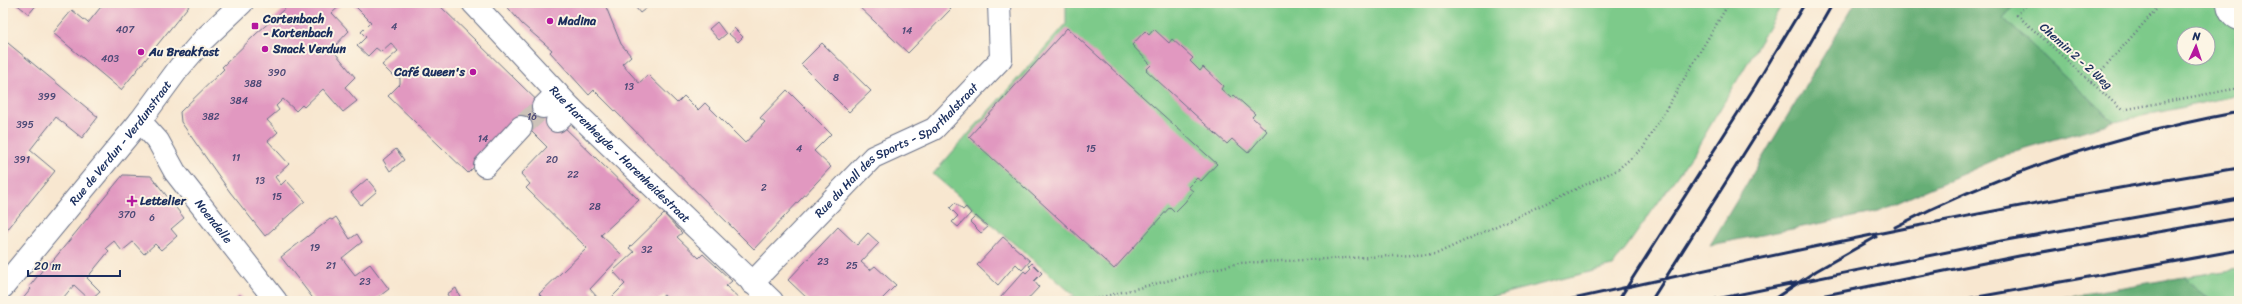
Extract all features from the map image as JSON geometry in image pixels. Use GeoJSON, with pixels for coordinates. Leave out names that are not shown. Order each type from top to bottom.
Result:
{"type":"FeatureCollection","features":[{"type":"Feature","properties":{"kind":"street","name":"Rue de Verdun - Verdunstraat"},"geometry":{"type":"LineString","coordinates":[[3,287],[140,121],[198,46],[242,3]]}},
{"type":"Feature","properties":{"kind":"street","name":"Rue Harenheyde - Harenheidestraat"},"geometry":{"type":"LineString","coordinates":[[473,3],[557,107],[772,301]]}},
{"type":"Feature","properties":{"kind":"street","name":"Rue du Hall des Sports - Sporthalstraat"},"geometry":{"type":"LineString","coordinates":[[752,283],[873,157],[934,129],[1001,59],[999,3]]}},
{"type":"Feature","properties":{"kind":"street"},"geometry":{"type":"LineString","coordinates":[[2228,3],[2228,7],[2235,18],[2239,20]]}},
{"type":"Feature","properties":{"kind":"street","name":"Noendelle"},"geometry":{"type":"LineString","coordinates":[[140,121],[158,141],[175,172],[276,301]]}},
{"type":"Feature","properties":{"kind":"street"},"geometry":{"type":"LineString","coordinates":[[485,166],[521,127]]}},
{"type":"Feature","properties":{"kind":"path"},"geometry":{"type":"LineString","coordinates":[[1086,301],[1239,262],[1436,254],[1443,251],[1617,170],[1643,148],[1729,3]]}},
{"type":"Feature","properties":{"kind":"path","name":"Chemin 2 - 2 Weg"},"geometry":{"type":"LineString","coordinates":[[2028,3],[2017,15],[2122,110],[2239,88]]}},
{"type":"Feature","properties":{"kind":"path"},"geometry":{"type":"LineString","coordinates":[[2092,82],[2162,3]]}},
{"type":"Feature","properties":{"kind":"green space"},"geometry":{"type":"Polygon","coordinates":[[[1066,3],[1783,3],[1697,148],[1613,266],[1474,301],[1064,301],[1075,296],[933,174],[1066,24],[1066,3]]]}},
{"type":"Feature","properties":{"kind":"green space"},"geometry":{"type":"Polygon","coordinates":[[[1855,3],[2016,3],[2003,18],[2114,122],[2015,151],[1874,213],[1710,245],[1855,3]]]}},
{"type":"Feature","properties":{"kind":"green space"},"geometry":{"type":"Polygon","coordinates":[[[2016,3],[2239,3],[2239,95],[2114,122],[2003,18],[2016,3]]]}},
{"type":"Feature","properties":{"kind":"green space"},"geometry":{"type":"Polygon","coordinates":[[[2239,269],[2239,300],[2221,301],[2208,297],[2183,277],[2239,269]]]}},
{"type":"Feature","properties":{"kind":"green space"},"geometry":{"type":"Polygon","coordinates":[[[2183,277],[2212,301],[2041,301],[2183,277]]]}},
{"type":"Feature","properties":{"kind":"building"},"geometry":{"type":"Polygon","coordinates":[[[15,3],[38,3],[29,14],[15,3]]]}},
{"type":"Feature","properties":{"kind":"building"},"geometry":{"type":"Polygon","coordinates":[[[104,3],[191,3],[121,90],[53,33],[72,10],[88,23],[104,3]]]}},
{"type":"Feature","properties":{"kind":"building"},"geometry":{"type":"Polygon","coordinates":[[[291,3],[343,3],[332,13],[349,31],[332,49],[355,77],[345,87],[357,101],[343,112],[323,89],[304,107],[302,105],[296,111],[283,99],[276,106],[279,110],[267,120],[278,132],[268,141],[289,164],[275,177],[281,185],[286,180],[305,201],[265,236],[230,192],[181,122],[180,112],[224,69],[222,67],[291,3]]]}},
{"type":"Feature","properties":{"kind":"building"},"geometry":{"type":"Polygon","coordinates":[[[352,3],[437,3],[639,200],[601,235],[622,255],[590,289],[597,297],[592,301],[546,301],[539,294],[587,248],[526,188],[530,184],[521,174],[547,147],[530,130],[517,123],[468,173],[388,96],[400,84],[400,78],[394,77],[382,65],[398,51],[391,43],[381,52],[376,48],[368,56],[357,46],[366,37],[361,32],[371,22],[352,3]]]}},
{"type":"Feature","properties":{"kind":"building"},"geometry":{"type":"Polygon","coordinates":[[[504,3],[612,3],[606,7],[621,44],[631,56],[622,64],[639,83],[648,75],[677,103],[684,96],[698,110],[705,103],[745,143],[765,122],[760,118],[787,90],[831,134],[814,151],[831,167],[754,249],[594,90],[589,95],[550,52],[552,50],[522,24],[504,3]]]}},
{"type":"Feature","properties":{"kind":"building"},"geometry":{"type":"Polygon","coordinates":[[[632,3],[653,3],[640,13],[632,3]]]}},
{"type":"Feature","properties":{"kind":"building"},"geometry":{"type":"Polygon","coordinates":[[[860,3],[945,3],[951,9],[908,53],[857,5],[860,3]]]}},
{"type":"Feature","properties":{"kind":"building"},"geometry":{"type":"Polygon","coordinates":[[[717,22],[726,34],[719,40],[709,29],[717,22]]]}},
{"type":"Feature","properties":{"kind":"building"},"geometry":{"type":"Polygon","coordinates":[[[734,28],[743,37],[738,42],[729,34],[734,28]]]}},
{"type":"Feature","properties":{"kind":"building"},"geometry":{"type":"Polygon","coordinates":[[[1067,28],[1217,164],[1201,181],[1197,178],[1188,187],[1193,191],[1185,202],[1175,212],[1170,207],[1114,269],[969,137],[1067,28]]]}},
{"type":"Feature","properties":{"kind":"building"},"geometry":{"type":"Polygon","coordinates":[[[1154,29],[1169,43],[1172,39],[1193,58],[1190,61],[1200,71],[1203,67],[1223,86],[1221,89],[1231,98],[1234,95],[1255,114],[1252,117],[1267,131],[1248,153],[1232,139],[1227,144],[1146,70],[1151,65],[1132,45],[1145,31],[1149,35],[1154,29]]]}},
{"type":"Feature","properties":{"kind":"building"},"geometry":{"type":"Polygon","coordinates":[[[3,39],[98,117],[82,138],[56,117],[30,150],[55,171],[3,235],[3,39]]]}},
{"type":"Feature","properties":{"kind":"building"},"geometry":{"type":"Polygon","coordinates":[[[822,43],[871,91],[849,112],[801,64],[822,43]]]}},
{"type":"Feature","properties":{"kind":"building"},"geometry":{"type":"Polygon","coordinates":[[[396,149],[404,160],[390,171],[383,160],[396,149]]]}},
{"type":"Feature","properties":{"kind":"building"},"geometry":{"type":"Polygon","coordinates":[[[123,175],[151,176],[184,218],[171,229],[177,236],[161,250],[155,244],[144,254],[133,242],[122,251],[114,241],[106,248],[109,251],[87,278],[100,291],[90,300],[74,285],[63,298],[67,301],[21,301],[31,289],[29,287],[48,263],[50,264],[123,175]]]}},
{"type":"Feature","properties":{"kind":"building"},"geometry":{"type":"Polygon","coordinates":[[[367,179],[377,191],[361,205],[351,193],[367,179]]]}},
{"type":"Feature","properties":{"kind":"building"},"geometry":{"type":"Polygon","coordinates":[[[955,203],[963,210],[966,207],[971,213],[958,227],[952,222],[958,216],[950,208],[955,203]]]}},
{"type":"Feature","properties":{"kind":"building"},"geometry":{"type":"Polygon","coordinates":[[[664,214],[682,233],[677,237],[699,258],[703,254],[732,281],[726,286],[742,301],[670,301],[664,295],[657,301],[608,301],[625,284],[613,271],[634,252],[629,248],[664,214]]]}},
{"type":"Feature","properties":{"kind":"building"},"geometry":{"type":"Polygon","coordinates":[[[976,216],[988,227],[981,233],[970,222],[976,216]]]}},
{"type":"Feature","properties":{"kind":"building"},"geometry":{"type":"Polygon","coordinates":[[[336,217],[350,239],[357,234],[362,242],[342,258],[355,275],[370,264],[389,289],[373,301],[315,301],[281,257],[330,219],[332,220],[336,217]]]}},
{"type":"Feature","properties":{"kind":"building"},"geometry":{"type":"Polygon","coordinates":[[[838,227],[857,245],[868,233],[879,243],[861,262],[870,270],[875,266],[896,285],[882,299],[885,301],[810,301],[788,280],[838,227]]]}},
{"type":"Feature","properties":{"kind":"building"},"geometry":{"type":"Polygon","coordinates":[[[1003,237],[1030,261],[1022,270],[1016,264],[998,285],[977,265],[1003,237]]]}},
{"type":"Feature","properties":{"kind":"building"},"geometry":{"type":"Polygon","coordinates":[[[1032,263],[1042,273],[1034,281],[1039,287],[1026,301],[1003,301],[1000,298],[1024,271],[1026,273],[1031,268],[1029,266],[1032,263]]]}},
{"type":"Feature","properties":{"kind":"building"},"geometry":{"type":"Polygon","coordinates":[[[456,288],[462,301],[451,301],[447,294],[456,288]]]}},
{"type":"Feature","properties":{"kind":"building"},"geometry":{"type":"Polygon","coordinates":[[[240,295],[245,301],[232,301],[240,295]]]}},
{"type":"Feature","properties":{"kind":"tunnel"},"geometry":{"type":"LineString","coordinates":[[521,127],[543,107]]}},
{"type":"Feature","properties":{"kind":"railway"},"geometry":{"type":"LineString","coordinates":[[1618,301],[1755,86],[1805,3]]}},
{"type":"Feature","properties":{"kind":"railway"},"geometry":{"type":"LineString","coordinates":[[1651,301],[1777,101],[1833,3]]}},
{"type":"Feature","properties":{"kind":"railway"},"geometry":{"type":"LineString","coordinates":[[1895,227],[1978,188],[2063,157],[2150,131],[2239,112]]}},
{"type":"Feature","properties":{"kind":"railway"},"geometry":{"type":"LineString","coordinates":[[1564,301],[1900,229],[2069,197],[2239,168]]}},
{"type":"Feature","properties":{"kind":"railway"},"geometry":{"type":"LineString","coordinates":[[1707,301],[2001,241],[2239,199]]}},
{"type":"Feature","properties":{"kind":"railway"},"geometry":{"type":"LineString","coordinates":[[1796,301],[2019,256],[2239,218]]}},
{"type":"Feature","properties":{"kind":"railway"},"geometry":{"type":"LineString","coordinates":[[1771,301],[1816,271],[1876,237]]}},
{"type":"Feature","properties":{"kind":"railway"},"geometry":{"type":"LineString","coordinates":[[1955,301],[2239,250]]}},
{"type":"Feature","properties":{"kind":"place","name":"Madina"},"geometry":{"type":"Point","coordinates":[550,21]}},
{"type":"Feature","properties":{"kind":"place","name":"Cortenbach - Kortenbach"},"geometry":{"type":"Point","coordinates":[255,26]}},
{"type":"Feature","properties":{"kind":"place","name":"Snack Verdun"},"geometry":{"type":"Point","coordinates":[265,49]}},
{"type":"Feature","properties":{"kind":"place","name":"Au Breakfast"},"geometry":{"type":"Point","coordinates":[141,52]}},
{"type":"Feature","properties":{"kind":"place","name":"Café Queen's"},"geometry":{"type":"Point","coordinates":[473,72]}},
{"type":"Feature","properties":{"kind":"place","name":"Lettelier"},"geometry":{"type":"Point","coordinates":[132,201]}}]}
